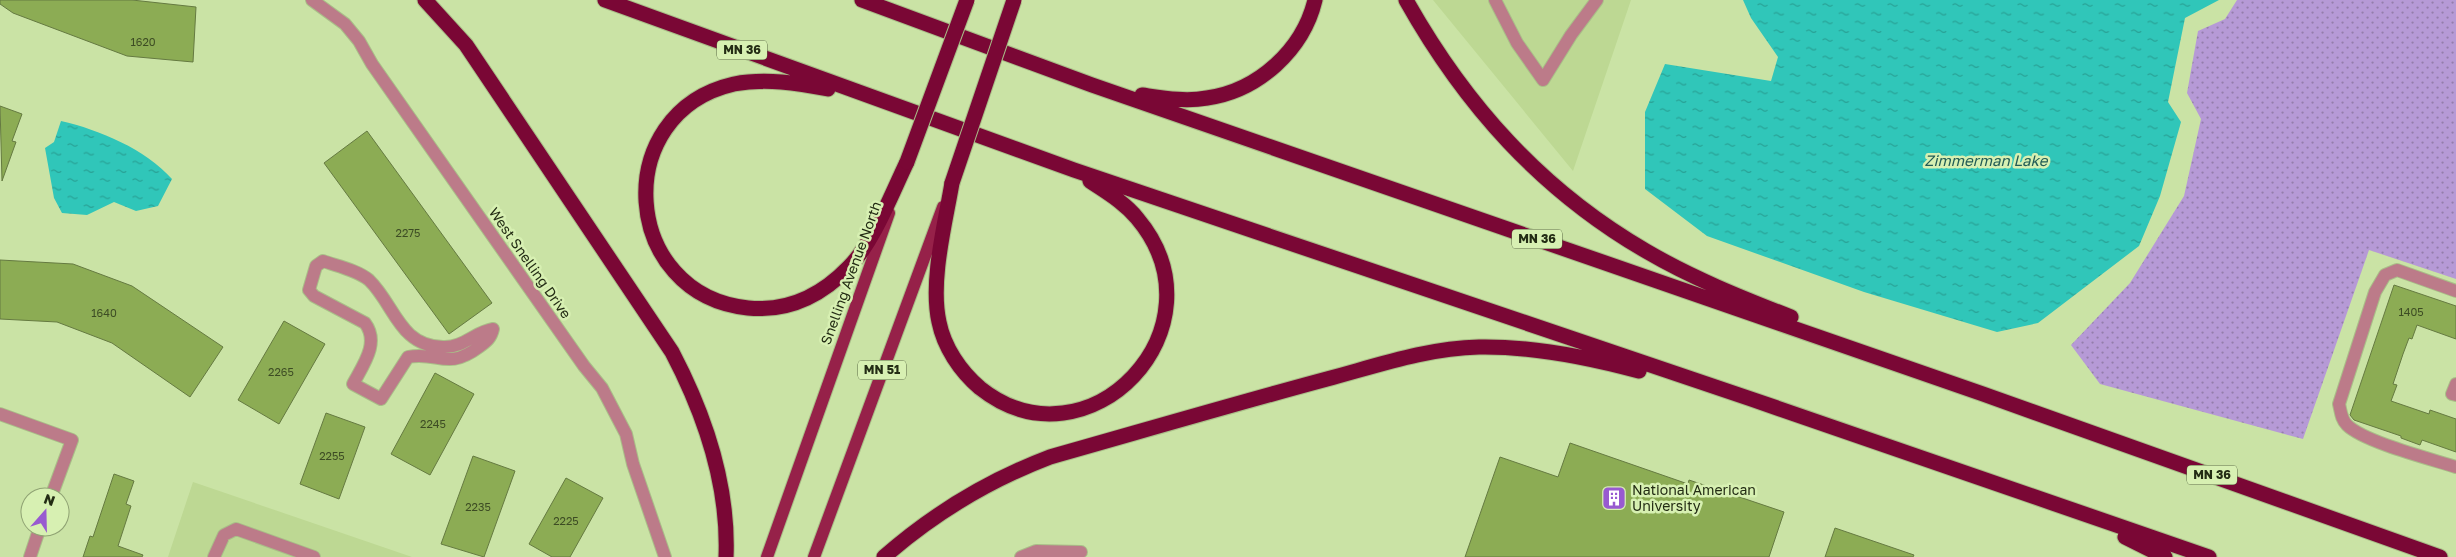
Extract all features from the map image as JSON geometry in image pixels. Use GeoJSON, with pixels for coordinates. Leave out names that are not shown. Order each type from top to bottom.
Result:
{"type":"FeatureCollection","features":[{"type":"Feature","properties":{"kind":"highway"},"geometry":{"type":"LineString","coordinates":[[425,0],[466,45],[672,352],[689,384],[702,417],[716,467],[724,510],[726,557]]}},
{"type":"Feature","properties":{"kind":"highway","name":"MN 36"},"geometry":{"type":"LineString","coordinates":[[605,0],[1074,170],[1751,399],[2209,557]]}},
{"type":"Feature","properties":{"kind":"highway","name":"MN 36"},"geometry":{"type":"LineString","coordinates":[[862,0],[1092,85],[1983,394],[2440,557]]}},
{"type":"Feature","properties":{"kind":"highway","name":"Snelling Avenue North"},"geometry":{"type":"LineString","coordinates":[[907,162],[967,0]]}},
{"type":"Feature","properties":{"kind":"highway","name":"MN 51"},"geometry":{"type":"LineString","coordinates":[[952,183],[1014,0]]}},
{"type":"Feature","properties":{"kind":"highway"},"geometry":{"type":"LineString","coordinates":[[1092,85],[1183,100],[1208,98],[1231,92],[1254,82],[1272,69],[1288,53],[1308,24],[1316,0]]}},
{"type":"Feature","properties":{"kind":"highway"},"geometry":{"type":"LineString","coordinates":[[1406,0],[1443,62],[1493,127],[1546,179],[1608,228],[1684,271],[1753,302],[1983,394]]}},
{"type":"Feature","properties":{"kind":"highway"},"geometry":{"type":"LineString","coordinates":[[878,100],[808,85],[766,81],[733,85],[700,97],[675,116],[665,129],[650,161],[645,192],[646,211],[656,242],[672,268],[682,278],[708,297],[726,304],[757,309],[776,308],[798,302],[817,294],[850,266],[865,248],[907,162]]}},
{"type":"Feature","properties":{"kind":"highway"},"geometry":{"type":"LineString","coordinates":[[952,183],[936,277],[935,299],[939,322],[946,344],[957,364],[972,381],[990,396],[1010,406],[1024,410],[1046,413],[1067,412],[1087,407],[1115,393],[1132,380],[1148,359],[1160,336],[1166,316],[1167,298],[1166,276],[1159,255],[1138,218],[1124,204],[1074,170]]}},
{"type":"Feature","properties":{"kind":"highway"},"geometry":{"type":"LineString","coordinates":[[884,557],[910,534],[964,496],[1018,469],[1050,457],[1389,362],[1448,350],[1478,347],[1557,352],[1595,359],[1751,399]]}},
{"type":"Feature","properties":{"kind":"highway"},"geometry":{"type":"LineString","coordinates":[[2063,508],[2165,557]]}},
{"type":"Feature","properties":{"kind":"main road","name":"Snelling Avenue North"},"geometry":{"type":"LineString","coordinates":[[767,557],[907,162]]}},
{"type":"Feature","properties":{"kind":"main road","name":"MN 51"},"geometry":{"type":"LineString","coordinates":[[814,557],[952,183]]}},
{"type":"Feature","properties":{"kind":"street","name":"West Snelling Drive"},"geometry":{"type":"LineString","coordinates":[[312,0],[327,9],[359,41],[403,108],[584,366],[602,388],[626,434],[633,464],[665,557]]}},
{"type":"Feature","properties":{"kind":"street"},"geometry":{"type":"LineString","coordinates":[[1495,0],[1517,43],[1543,80],[1571,35],[1597,0]]}},
{"type":"Feature","properties":{"kind":"street"},"geometry":{"type":"LineString","coordinates":[[323,261],[359,274],[369,281],[408,334],[418,340],[442,348],[465,343],[483,330],[493,329],[491,338],[470,353],[456,359],[408,357],[381,399],[353,384],[371,349],[372,338],[370,330],[365,323],[314,296],[309,290],[310,283],[316,266],[323,261]]}},
{"type":"Feature","properties":{"kind":"street"},"geometry":{"type":"LineString","coordinates":[[2456,291],[2397,270],[2385,275],[2375,292],[2339,404],[2342,418],[2349,427],[2370,438],[2456,467]]}},
{"type":"Feature","properties":{"kind":"street"},"geometry":{"type":"LineString","coordinates":[[2456,384],[2452,394],[2456,395]]}},
{"type":"Feature","properties":{"kind":"street"},"geometry":{"type":"LineString","coordinates":[[0,414],[72,440],[55,487]]}},
{"type":"Feature","properties":{"kind":"street"},"geometry":{"type":"LineString","coordinates":[[214,557],[224,534],[236,529],[314,557]]}},
{"type":"Feature","properties":{"kind":"street"},"geometry":{"type":"LineString","coordinates":[[30,557],[37,537]]}},
{"type":"Feature","properties":{"kind":"street"},"geometry":{"type":"LineString","coordinates":[[1021,557],[1036,551],[1081,552]]}},
{"type":"Feature","properties":{"kind":"shaded area"},"geometry":{"type":"Polygon","coordinates":[[[1433,0],[1631,0],[1573,171],[1433,0]]]}},
{"type":"Feature","properties":{"kind":"shaded area"},"geometry":{"type":"Polygon","coordinates":[[[2237,0],[2456,0],[2456,279],[2369,250],[2303,439],[2100,384],[2071,345],[2130,283],[2184,196],[2201,119],[2187,93],[2198,31],[2225,19],[2237,0]]]}},
{"type":"Feature","properties":{"kind":"shaded area"},"geometry":{"type":"Polygon","coordinates":[[[193,482],[412,557],[168,557],[193,482]]]}},
{"type":"Feature","properties":{"kind":"water","name":"Zimmerman Lake"},"geometry":{"type":"Polygon","coordinates":[[[1743,0],[2219,0],[2185,18],[2168,102],[2181,122],[2160,196],[2139,246],[2038,323],[1997,332],[1864,292],[1707,236],[1645,189],[1645,112],[1665,64],[1771,81],[1778,57],[1751,18],[1743,0]]]}},
{"type":"Feature","properties":{"kind":"water"},"geometry":{"type":"Polygon","coordinates":[[[61,121],[106,135],[121,142],[161,168],[172,179],[158,206],[136,211],[114,202],[87,215],[62,213],[54,198],[45,148],[54,142],[61,121]]]}},
{"type":"Feature","properties":{"kind":"building"},"geometry":{"type":"Polygon","coordinates":[[[0,0],[132,0],[196,7],[193,62],[127,56],[13,13],[0,4],[0,0]]]}},
{"type":"Feature","properties":{"kind":"building"},"geometry":{"type":"Polygon","coordinates":[[[0,106],[22,114],[12,141],[16,142],[2,181],[0,106]]]}},
{"type":"Feature","properties":{"kind":"building"},"geometry":{"type":"Polygon","coordinates":[[[367,131],[492,303],[449,334],[324,163],[367,131]]]}},
{"type":"Feature","properties":{"kind":"building"},"geometry":{"type":"Polygon","coordinates":[[[0,260],[73,264],[132,286],[223,347],[190,397],[112,343],[57,322],[0,319],[0,260]]]}},
{"type":"Feature","properties":{"kind":"building"},"geometry":{"type":"Polygon","coordinates":[[[2394,285],[2456,306],[2456,339],[2417,325],[2412,339],[2409,338],[2403,354],[2393,384],[2397,385],[2391,401],[2429,414],[2430,410],[2456,419],[2456,452],[2422,440],[2420,445],[2401,438],[2401,436],[2354,420],[2350,415],[2394,285]]]}},
{"type":"Feature","properties":{"kind":"building"},"geometry":{"type":"Polygon","coordinates":[[[284,321],[325,344],[279,424],[238,400],[284,321]]]}},
{"type":"Feature","properties":{"kind":"building"},"geometry":{"type":"Polygon","coordinates":[[[435,373],[474,394],[430,475],[391,454],[435,373]]]}},
{"type":"Feature","properties":{"kind":"building"},"geometry":{"type":"Polygon","coordinates":[[[326,413],[365,427],[339,499],[300,484],[326,413]]]}},
{"type":"Feature","properties":{"kind":"building","name":"National American University"},"geometry":{"type":"Polygon","coordinates":[[[1570,443],[1688,484],[1689,480],[1784,512],[1769,557],[1465,557],[1500,457],[1558,477],[1570,443]]]}},
{"type":"Feature","properties":{"kind":"building"},"geometry":{"type":"Polygon","coordinates":[[[473,456],[515,471],[484,557],[441,544],[473,456]]]}},
{"type":"Feature","properties":{"kind":"building"},"geometry":{"type":"Polygon","coordinates":[[[114,474],[134,481],[126,504],[131,506],[118,546],[143,555],[142,557],[83,557],[90,536],[93,537],[114,474]]]}},
{"type":"Feature","properties":{"kind":"building"},"geometry":{"type":"Polygon","coordinates":[[[566,478],[603,498],[570,557],[552,557],[529,544],[566,478]]]}},
{"type":"Feature","properties":{"kind":"building"},"geometry":{"type":"Polygon","coordinates":[[[1835,528],[1914,555],[1913,557],[1825,557],[1835,528]]]}},
{"type":"Feature","properties":{"kind":"place","name":"National American University"},"geometry":{"type":"Point","coordinates":[1614,498]}}]}
